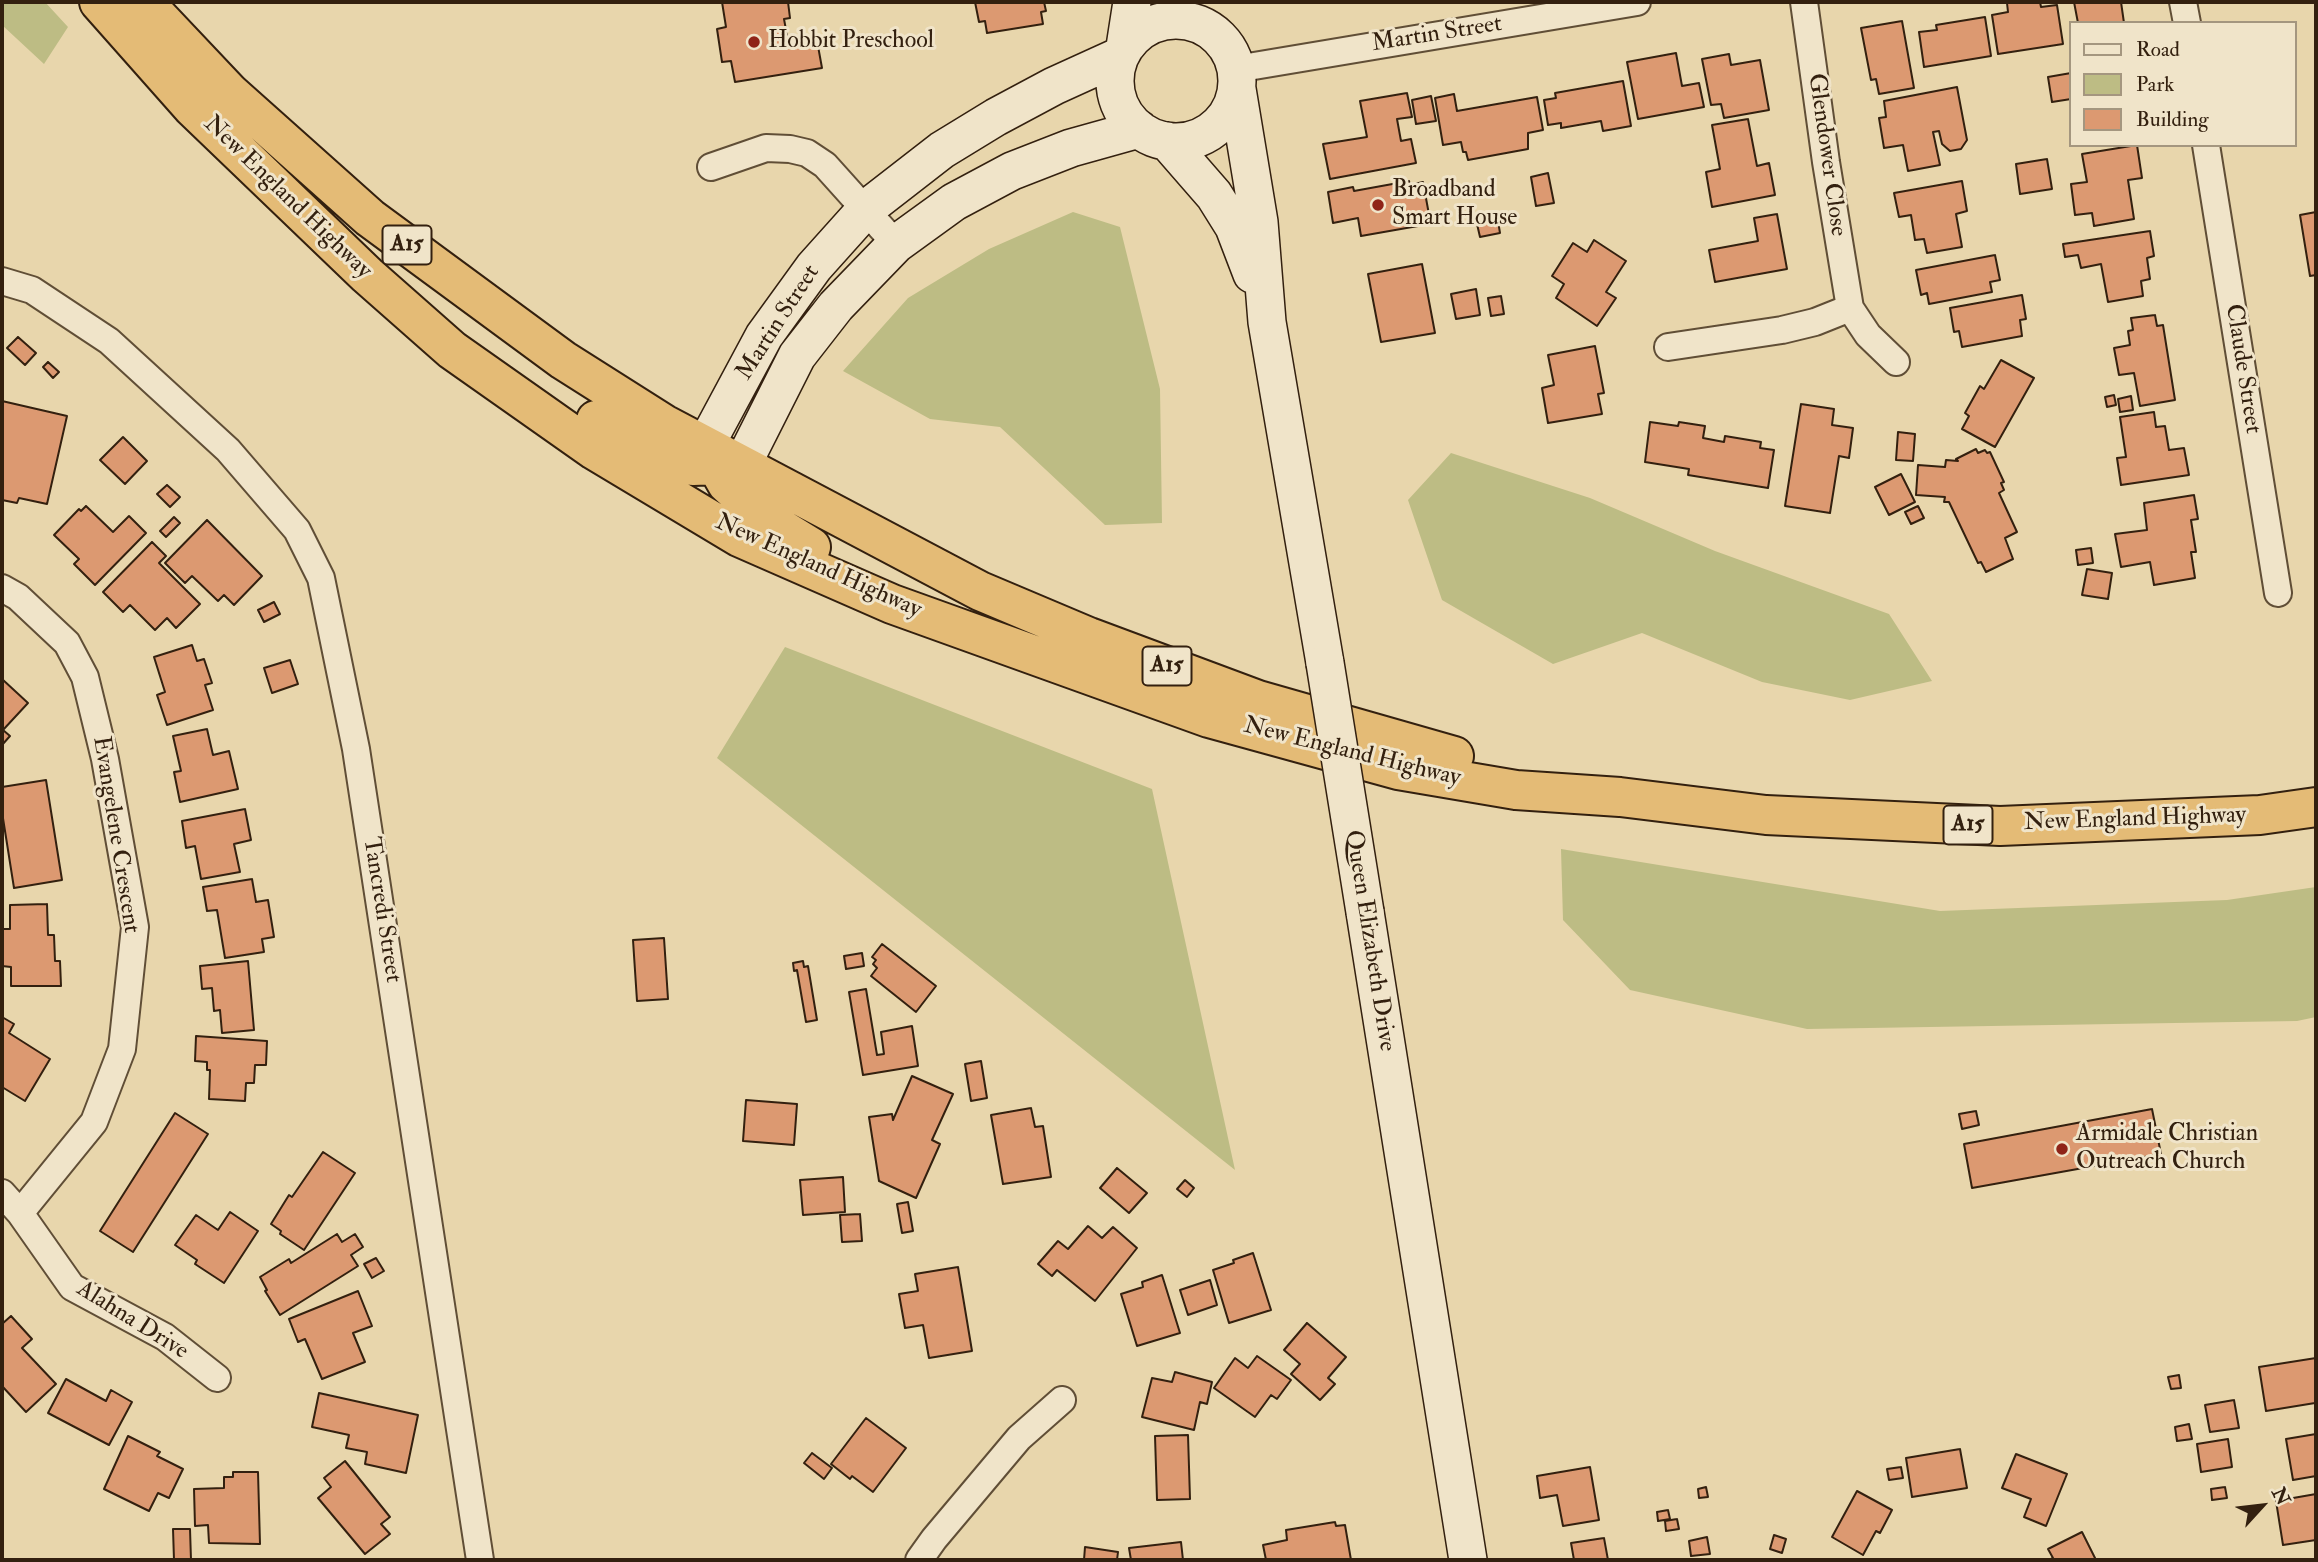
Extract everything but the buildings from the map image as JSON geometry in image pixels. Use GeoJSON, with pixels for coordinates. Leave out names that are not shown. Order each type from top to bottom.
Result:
{"type":"FeatureCollection","features":[{"type":"Feature","properties":{"kind":"highway","name":"New England Highway"},"geometry":{"type":"LineString","coordinates":[[99,2],[192,107],[367,275],[452,350],[594,450],[739,537],[892,604],[1209,718],[1385,766],[1516,790],[1620,797],[1766,815],[2000,826],[2260,815],[2316,807]]}},
{"type":"Feature","properties":{"kind":"highway","name":"New England Highway"},"geometry":{"type":"LineString","coordinates":[[144,2],[230,93],[370,218],[563,360],[721,459],[980,591],[1115,646],[1270,704],[1419,748],[1620,797]]}},
{"type":"Feature","properties":{"kind":"highway"},"geometry":{"type":"LineString","coordinates":[[367,275],[429,304],[505,362],[635,444],[693,466],[721,459],[727,484],[767,520],[849,570],[892,604]]}},
{"type":"Feature","properties":{"kind":"street"},"geometry":{"type":"LineString","coordinates":[[1123,51],[1143,30],[1165,20],[1197,23],[1211,31],[1232,67],[1228,112],[1213,130],[1199,138],[1183,142],[1153,135],[1128,118],[1119,103],[1115,88],[1116,71],[1123,51],[1132,2]]}},
{"type":"Feature","properties":{"kind":"street","name":"Queen Elizabeth Drive"},"geometry":{"type":"LineString","coordinates":[[1203,2],[1232,67],[1259,222],[1267,322],[1325,663],[1468,1560]]}},
{"type":"Feature","properties":{"kind":"street","name":"Martin Street"},"geometry":{"type":"LineString","coordinates":[[1232,67],[1637,2]]}},
{"type":"Feature","properties":{"kind":"street","name":"Glendower Close"},"geometry":{"type":"LineString","coordinates":[[1804,2],[1850,308],[1868,335],[1896,362]]}},
{"type":"Feature","properties":{"kind":"street"},"geometry":{"type":"LineString","coordinates":[[2183,2],[2187,21]]}},
{"type":"Feature","properties":{"kind":"street","name":"Martin Street"},"geometry":{"type":"LineString","coordinates":[[721,459],[764,336],[814,267],[866,209],[942,150],[996,117],[1123,51]]}},
{"type":"Feature","properties":{"kind":"street","name":"Martin Street"},"geometry":{"type":"LineString","coordinates":[[721,459],[836,306],[896,244],[954,202],[1012,171],[1071,148],[1153,135]]}},
{"type":"Feature","properties":{"kind":"street","name":"Queen Elizabeth Drive"},"geometry":{"type":"LineString","coordinates":[[1153,135],[1192,167],[1234,226],[1267,322]]}},
{"type":"Feature","properties":{"kind":"street","name":"Claude Street"},"geometry":{"type":"LineString","coordinates":[[2206,147],[2278,593]]}},
{"type":"Feature","properties":{"kind":"street"},"geometry":{"type":"LineString","coordinates":[[710,166],[766,148],[807,153],[825,165],[896,244]]}},
{"type":"Feature","properties":{"kind":"street","name":"Tancredi Street"},"geometry":{"type":"LineString","coordinates":[[2,281],[32,290],[109,341],[229,450],[297,530],[321,578],[356,749],[480,1560]]}},
{"type":"Feature","properties":{"kind":"street"},"geometry":{"type":"LineString","coordinates":[[1668,347],[1782,330],[1815,322],[1850,308]]}},
{"type":"Feature","properties":{"kind":"street","name":"Evangelene Crescent"},"geometry":{"type":"LineString","coordinates":[[2,588],[18,597],[67,643],[85,677],[104,759],[135,927],[122,1049],[94,1122],[20,1213]]}},
{"type":"Feature","properties":{"kind":"street","name":"Alahna Drive"},"geometry":{"type":"LineString","coordinates":[[2,1193],[20,1213],[72,1287],[165,1337],[217,1378]]}},
{"type":"Feature","properties":{"kind":"street"},"geometry":{"type":"LineString","coordinates":[[919,1560],[1020,1438],[1062,1400]]}},
{"type":"Feature","properties":{"kind":"green space"},"geometry":{"type":"Polygon","coordinates":[[[2,2],[45,2],[68,27],[44,64],[2,25],[2,2]]]}},
{"type":"Feature","properties":{"kind":"green space"},"geometry":{"type":"Polygon","coordinates":[[[1073,212],[1120,227],[1160,389],[1162,523],[1105,525],[1000,427],[930,419],[843,371],[908,298],[989,249],[1073,212]]]}},
{"type":"Feature","properties":{"kind":"green space"},"geometry":{"type":"Polygon","coordinates":[[[1451,453],[1590,498],[1715,551],[1889,614],[1932,681],[1850,700],[1762,682],[1642,633],[1553,664],[1442,600],[1408,500],[1451,453]]]}},
{"type":"Feature","properties":{"kind":"green space"},"geometry":{"type":"Polygon","coordinates":[[[785,647],[1152,789],[1235,1170],[717,758],[785,647]]]}},
{"type":"Feature","properties":{"kind":"green space"},"geometry":{"type":"Polygon","coordinates":[[[1561,849],[1940,911],[2227,900],[2316,887],[2316,1017],[2297,1021],[1807,1029],[1630,990],[1563,920],[1561,849]]]}},
{"type":"Feature","properties":{"kind":"place","name":"Hobbit Preschool"},"geometry":{"type":"Point","coordinates":[754,42]}},
{"type":"Feature","properties":{"kind":"place","name":"Broadband Smart House"},"geometry":{"type":"Point","coordinates":[1378,205]}},
{"type":"Feature","properties":{"kind":"place","name":"Armidale Christian Outreach Church"},"geometry":{"type":"Point","coordinates":[2062,1149]}}]}
